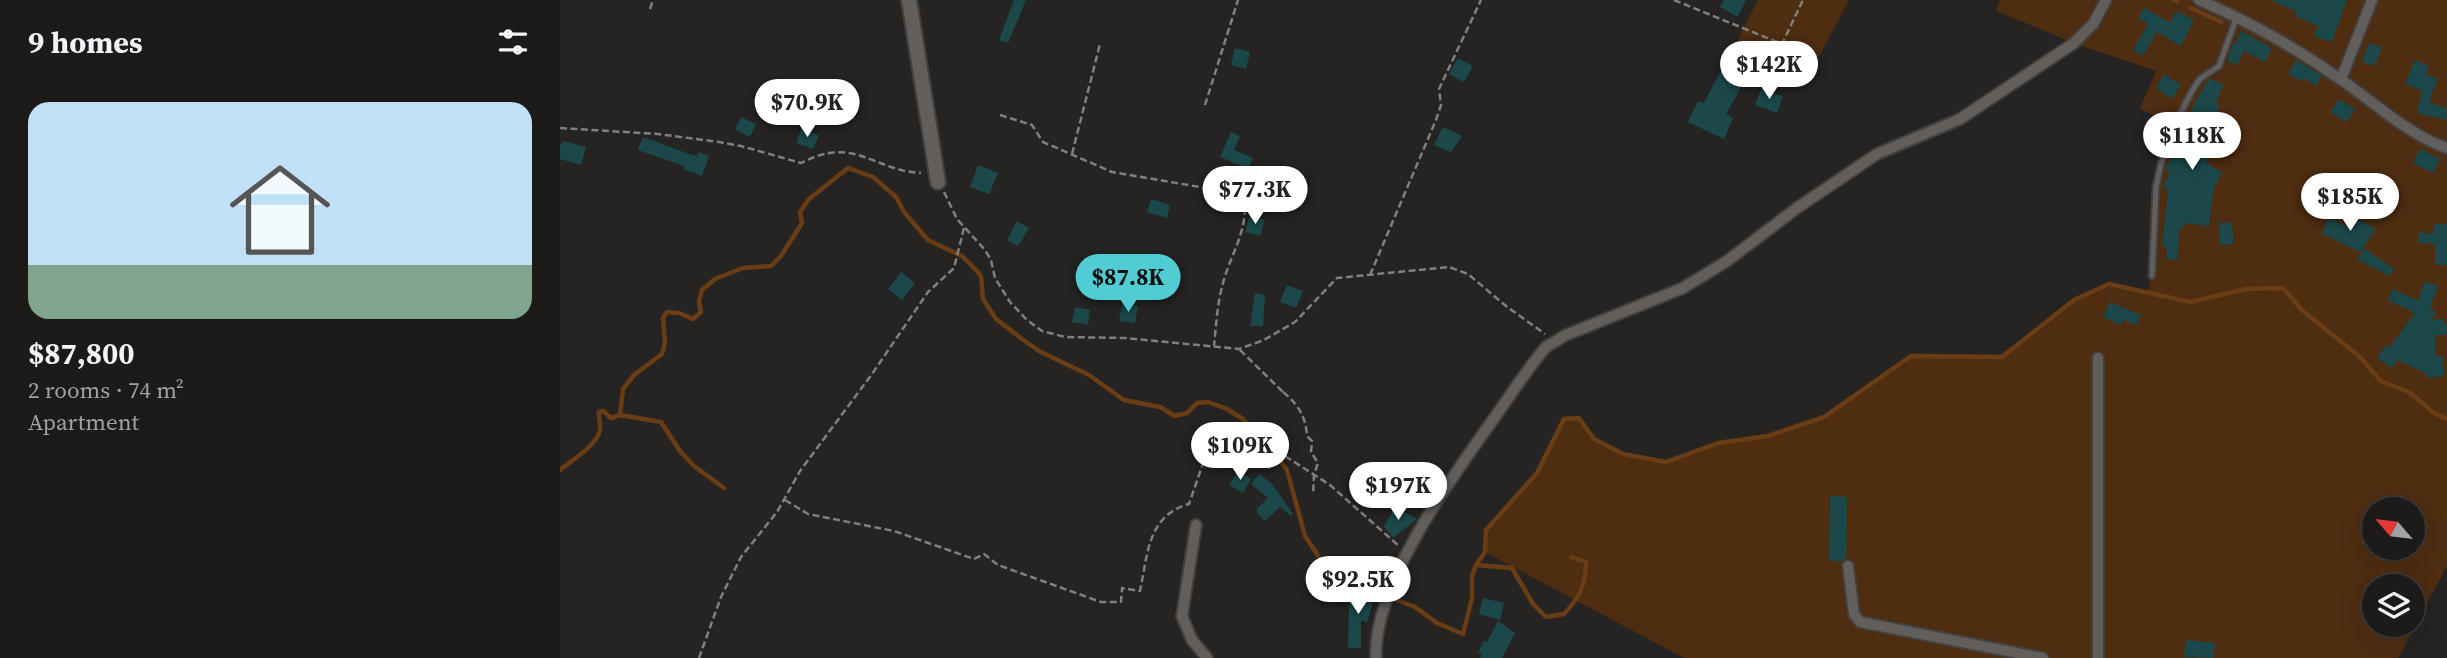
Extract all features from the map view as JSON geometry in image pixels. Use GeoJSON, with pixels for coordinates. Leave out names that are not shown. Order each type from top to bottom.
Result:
{"type":"FeatureCollection","features":[{"type":"Feature","properties":{"kind":"street"},"geometry":{"type":"LineString","coordinates":[[909,0],[937,182]]}},
{"type":"Feature","properties":{"kind":"street"},"geometry":{"type":"LineString","coordinates":[[1376,658],[1378,631],[1388,595],[1405,558],[1459,467],[1538,356],[1555,341],[1683,288],[1727,261],[1797,208],[1877,154],[1961,119],[2074,44],[2093,23],[2106,0]]}},
{"type":"Feature","properties":{"kind":"street"},"geometry":{"type":"LineString","coordinates":[[2199,0],[2237,16],[2341,79],[2410,128],[2447,148]]}},
{"type":"Feature","properties":{"kind":"street"},"geometry":{"type":"LineString","coordinates":[[2341,79],[2372,0]]}},
{"type":"Feature","properties":{"kind":"street"},"geometry":{"type":"LineString","coordinates":[[2098,358],[2098,658]]}},
{"type":"Feature","properties":{"kind":"street"},"geometry":{"type":"LineString","coordinates":[[1196,525],[1182,616],[1192,640],[1207,658]]}},
{"type":"Feature","properties":{"kind":"street"},"geometry":{"type":"LineString","coordinates":[[1848,566],[1854,614],[1860,622],[2043,658]]}},
{"type":"Feature","properties":{"kind":"lane"},"geometry":{"type":"LineString","coordinates":[[2152,276],[2156,187],[2161,164],[2182,108],[2200,79],[2219,66],[2237,16]]}},
{"type":"Feature","properties":{"kind":"path"},"geometry":{"type":"LineString","coordinates":[[650,9],[653,0]]}},
{"type":"Feature","properties":{"kind":"path"},"geometry":{"type":"LineString","coordinates":[[1205,105],[1238,0]]}},
{"type":"Feature","properties":{"kind":"path"},"geometry":{"type":"LineString","coordinates":[[1370,275],[1436,120],[1441,105],[1439,89],[1481,0]]}},
{"type":"Feature","properties":{"kind":"path"},"geometry":{"type":"LineString","coordinates":[[1674,0],[1782,44],[1803,0]]}},
{"type":"Feature","properties":{"kind":"path"},"geometry":{"type":"LineString","coordinates":[[1072,154],[1100,44]]}},
{"type":"Feature","properties":{"kind":"path"},"geometry":{"type":"LineString","coordinates":[[1000,116],[1032,125],[1043,142],[1112,172],[1223,191],[1244,199],[1246,214],[1241,236],[1231,256],[1222,287],[1214,346]]}},
{"type":"Feature","properties":{"kind":"path"},"geometry":{"type":"LineString","coordinates":[[560,128],[658,134],[730,144],[801,163],[831,152],[856,153],[903,172],[923,173],[937,182],[957,219],[985,250],[991,260],[995,278],[1010,302],[1042,331],[1065,337],[1125,338],[1239,349],[1264,340],[1295,321],[1337,278],[1449,267],[1468,274],[1506,306],[1555,341]]}},
{"type":"Feature","properties":{"kind":"path"},"geometry":{"type":"LineString","coordinates":[[699,658],[734,569],[785,500],[800,471],[872,374],[928,292],[954,268],[964,226]]}},
{"type":"Feature","properties":{"kind":"path"},"geometry":{"type":"LineString","coordinates":[[1239,349],[1298,407],[1306,423],[1307,436],[1312,441],[1311,452],[1318,463],[1313,495]]}},
{"type":"Feature","properties":{"kind":"path"},"geometry":{"type":"LineString","coordinates":[[1283,392],[1288,396]]}},
{"type":"Feature","properties":{"kind":"path"},"geometry":{"type":"LineString","coordinates":[[785,500],[808,514],[894,531],[974,559],[984,554],[998,565],[1101,602],[1121,602],[1122,588],[1140,591],[1157,524],[1174,508],[1189,503],[1210,443],[1248,459]]}},
{"type":"Feature","properties":{"kind":"path"},"geometry":{"type":"LineString","coordinates":[[1268,468],[1285,456],[1330,485],[1388,535],[1403,550],[1405,558]]}},
{"type":"Feature","properties":{"kind":"shaded area"},"geometry":{"type":"Polygon","coordinates":[[[1758,0],[1849,0],[1819,57],[1782,45],[1764,84],[1722,70],[1758,0]]]}},
{"type":"Feature","properties":{"kind":"shaded area"},"geometry":{"type":"Polygon","coordinates":[[[2000,0],[2447,0],[2447,566],[2425,607],[2425,574],[2362,574],[2362,637],[2409,637],[2398,658],[1684,658],[1485,552],[1486,530],[1537,473],[1564,419],[1579,418],[1594,439],[1623,454],[1666,462],[1718,443],[1768,436],[1824,417],[1911,356],[2002,357],[2074,300],[2109,284],[2148,292],[2152,276],[2156,186],[2174,127],[2140,108],[2156,71],[2074,43],[1996,11],[2000,0]]]}},
{"type":"Feature","properties":{"kind":"building"},"geometry":{"type":"Polygon","coordinates":[[[1014,0],[1026,0],[1008,43],[999,40],[1014,0]]]}},
{"type":"Feature","properties":{"kind":"building"},"geometry":{"type":"Polygon","coordinates":[[[1724,0],[1746,0],[1738,17],[1720,7],[1724,0]]]}},
{"type":"Feature","properties":{"kind":"building"},"geometry":{"type":"Polygon","coordinates":[[[2271,0],[2347,0],[2332,42],[2314,36],[2318,26],[2295,16],[2297,12],[2271,0]]]}},
{"type":"Feature","properties":{"kind":"building"},"geometry":{"type":"Polygon","coordinates":[[[2144,8],[2170,23],[2176,11],[2194,20],[2181,46],[2157,32],[2143,56],[2133,50],[2148,24],[2138,18],[2144,8]]]}},
{"type":"Feature","properties":{"kind":"building"},"geometry":{"type":"Polygon","coordinates":[[[2241,31],[2272,48],[2265,62],[2244,51],[2237,65],[2227,60],[2241,31]]]}},
{"type":"Feature","properties":{"kind":"building"},"geometry":{"type":"Polygon","coordinates":[[[2369,43],[2382,47],[2375,66],[2362,62],[2369,43]]]}},
{"type":"Feature","properties":{"kind":"building"},"geometry":{"type":"Polygon","coordinates":[[[1235,48],[1250,52],[1246,69],[1231,65],[1235,48]]]}},
{"type":"Feature","properties":{"kind":"building"},"geometry":{"type":"Polygon","coordinates":[[[1458,58],[1473,66],[1464,82],[1449,74],[1458,58]]]}},
{"type":"Feature","properties":{"kind":"building"},"geometry":{"type":"Polygon","coordinates":[[[2296,60],[2322,76],[2316,86],[2303,78],[2301,81],[2288,74],[2296,60]]]}},
{"type":"Feature","properties":{"kind":"building"},"geometry":{"type":"Polygon","coordinates":[[[2415,60],[2429,66],[2425,74],[2438,79],[2429,102],[2447,109],[2447,120],[2417,113],[2422,91],[2405,84],[2415,60]]]}},
{"type":"Feature","properties":{"kind":"building"},"geometry":{"type":"Polygon","coordinates":[[[1720,72],[1743,84],[1726,114],[1733,118],[1724,139],[1688,122],[1698,101],[1704,103],[1720,72]]]}},
{"type":"Feature","properties":{"kind":"building"},"geometry":{"type":"Polygon","coordinates":[[[2164,74],[2181,85],[2172,99],[2156,88],[2164,74]]]}},
{"type":"Feature","properties":{"kind":"building"},"geometry":{"type":"Polygon","coordinates":[[[2209,79],[2223,84],[2216,104],[2220,106],[2215,114],[2220,116],[2202,149],[2210,154],[2206,163],[2222,172],[2213,191],[2209,226],[2184,223],[2183,228],[2180,228],[2177,260],[2166,259],[2167,247],[2162,246],[2168,190],[2163,188],[2170,172],[2165,169],[2173,155],[2176,157],[2188,135],[2183,132],[2189,121],[2186,119],[2209,79]]]}},
{"type":"Feature","properties":{"kind":"building"},"geometry":{"type":"Polygon","coordinates":[[[1761,89],[1783,96],[1777,113],[1755,105],[1761,89]]]}},
{"type":"Feature","properties":{"kind":"building"},"geometry":{"type":"Polygon","coordinates":[[[2339,99],[2355,109],[2347,122],[2330,112],[2339,99]]]}},
{"type":"Feature","properties":{"kind":"building"},"geometry":{"type":"Polygon","coordinates":[[[741,117],[756,124],[750,137],[735,130],[741,117]]]}},
{"type":"Feature","properties":{"kind":"building"},"geometry":{"type":"Polygon","coordinates":[[[1443,127],[1462,136],[1451,152],[1434,145],[1443,127]]]}},
{"type":"Feature","properties":{"kind":"building"},"geometry":{"type":"Polygon","coordinates":[[[801,129],[819,135],[813,149],[796,143],[801,129]]]}},
{"type":"Feature","properties":{"kind":"building"},"geometry":{"type":"Polygon","coordinates":[[[1231,132],[1240,136],[1234,150],[1253,158],[1248,169],[1220,157],[1231,132]]]}},
{"type":"Feature","properties":{"kind":"building"},"geometry":{"type":"Polygon","coordinates":[[[643,137],[689,154],[697,156],[698,152],[709,156],[702,176],[683,169],[684,166],[638,150],[643,137]]]}},
{"type":"Feature","properties":{"kind":"building"},"geometry":{"type":"Polygon","coordinates":[[[563,141],[586,147],[581,165],[560,159],[560,146],[563,141]]]}},
{"type":"Feature","properties":{"kind":"building"},"geometry":{"type":"Polygon","coordinates":[[[2420,149],[2440,159],[2433,173],[2413,163],[2420,149]]]}},
{"type":"Feature","properties":{"kind":"building"},"geometry":{"type":"Polygon","coordinates":[[[978,165],[998,173],[989,194],[970,187],[978,165]]]}},
{"type":"Feature","properties":{"kind":"building"},"geometry":{"type":"Polygon","coordinates":[[[1151,199],[1170,205],[1167,218],[1147,212],[1151,199]]]}},
{"type":"Feature","properties":{"kind":"building"},"geometry":{"type":"Polygon","coordinates":[[[1250,215],[1265,220],[1260,236],[1245,232],[1250,215]]]}},
{"type":"Feature","properties":{"kind":"building"},"geometry":{"type":"Polygon","coordinates":[[[2352,216],[2376,229],[2360,252],[2321,233],[2329,218],[2347,227],[2352,216]]]}},
{"type":"Feature","properties":{"kind":"building"},"geometry":{"type":"Polygon","coordinates":[[[1017,221],[1029,228],[1018,246],[1007,240],[1017,221]]]}},
{"type":"Feature","properties":{"kind":"building"},"geometry":{"type":"Polygon","coordinates":[[[2232,222],[2234,244],[2220,245],[2219,223],[2232,222]]]}},
{"type":"Feature","properties":{"kind":"building"},"geometry":{"type":"Polygon","coordinates":[[[2434,224],[2447,224],[2447,265],[2435,265],[2435,243],[2418,243],[2419,232],[2433,234],[2434,224]]]}},
{"type":"Feature","properties":{"kind":"building"},"geometry":{"type":"Polygon","coordinates":[[[2364,248],[2394,269],[2390,276],[2358,260],[2364,248]]]}},
{"type":"Feature","properties":{"kind":"building"},"geometry":{"type":"Polygon","coordinates":[[[901,272],[915,283],[902,300],[888,289],[901,272]]]}},
{"type":"Feature","properties":{"kind":"building"},"geometry":{"type":"Polygon","coordinates":[[[2424,282],[2438,286],[2430,309],[2436,312],[2432,319],[2444,319],[2444,323],[2447,323],[2447,335],[2435,335],[2435,356],[2443,356],[2444,376],[2427,378],[2426,373],[2397,360],[2392,368],[2377,358],[2385,346],[2389,348],[2415,313],[2388,300],[2393,289],[2418,301],[2424,282]]]}},
{"type":"Feature","properties":{"kind":"building"},"geometry":{"type":"Polygon","coordinates":[[[1287,285],[1303,291],[1296,308],[1280,302],[1287,285]]]}},
{"type":"Feature","properties":{"kind":"building"},"geometry":{"type":"Polygon","coordinates":[[[1255,293],[1265,295],[1263,326],[1250,326],[1255,293]]]}},
{"type":"Feature","properties":{"kind":"building"},"geometry":{"type":"Polygon","coordinates":[[[2110,302],[2141,315],[2137,325],[2123,320],[2121,325],[2103,317],[2110,302]]]}},
{"type":"Feature","properties":{"kind":"building"},"geometry":{"type":"Polygon","coordinates":[[[1122,304],[1138,306],[1135,323],[1119,321],[1122,304]]]}},
{"type":"Feature","properties":{"kind":"building"},"geometry":{"type":"Polygon","coordinates":[[[1075,307],[1090,310],[1088,325],[1072,322],[1075,307]]]}},
{"type":"Feature","properties":{"kind":"building"},"geometry":{"type":"Polygon","coordinates":[[[1238,471],[1251,479],[1243,493],[1229,485],[1238,471]]]}},
{"type":"Feature","properties":{"kind":"building"},"geometry":{"type":"Polygon","coordinates":[[[1259,474],[1272,484],[1293,514],[1291,516],[1280,507],[1265,521],[1257,513],[1257,509],[1268,498],[1251,484],[1259,474]]]}},
{"type":"Feature","properties":{"kind":"building"},"geometry":{"type":"Polygon","coordinates":[[[1830,496],[1847,497],[1846,558],[1842,561],[1829,561],[1830,496]]]}},
{"type":"Feature","properties":{"kind":"building"},"geometry":{"type":"Polygon","coordinates":[[[1395,507],[1417,519],[1393,538],[1384,526],[1395,507]]]}},
{"type":"Feature","properties":{"kind":"building"},"geometry":{"type":"Polygon","coordinates":[[[1354,588],[1375,596],[1367,623],[1361,620],[1361,648],[1348,648],[1349,602],[1354,588]]]}},
{"type":"Feature","properties":{"kind":"building"},"geometry":{"type":"Polygon","coordinates":[[[1483,598],[1504,603],[1500,620],[1479,614],[1483,598]]]}},
{"type":"Feature","properties":{"kind":"building"},"geometry":{"type":"Polygon","coordinates":[[[1498,621],[1515,633],[1502,658],[1480,658],[1482,654],[1478,652],[1484,641],[1487,642],[1498,621]]]}},
{"type":"Feature","properties":{"kind":"building"},"geometry":{"type":"Polygon","coordinates":[[[2186,640],[2215,643],[2213,658],[2184,657],[2186,640]]]}},
{"type":"Feature","properties":{"kind":"waterway"},"geometry":{"type":"LineString","coordinates":[[2191,8],[2221,22]]}},
{"type":"Feature","properties":{"kind":"waterway"},"geometry":{"type":"LineString","coordinates":[[560,470],[595,441],[600,429],[599,412],[603,411],[611,418],[620,415],[623,389],[634,375],[662,354],[665,342],[663,318],[667,312],[679,313],[693,319],[701,312],[699,301],[702,290],[715,279],[743,268],[771,266],[781,256],[802,223],[800,212],[809,199],[848,168],[873,177],[896,197],[904,212],[928,240],[962,256],[981,276],[983,299],[996,319],[1039,351],[1089,375],[1124,400],[1160,407],[1175,416],[1187,413],[1197,403],[1208,402],[1243,419],[1287,470],[1305,536],[1331,575],[1415,607],[1437,623],[1463,634],[1472,598],[1472,576],[1476,565],[1512,568],[1533,604],[1546,617],[1564,614],[1581,591],[1586,562],[1571,557]]}},
{"type":"Feature","properties":{"kind":"waterway"},"geometry":{"type":"LineString","coordinates":[[1476,565],[1485,552],[1486,530],[1537,473],[1564,419],[1579,418],[1594,439],[1623,454],[1666,462],[1718,443],[1768,436],[1824,417],[1911,356],[2002,357],[2074,300],[2109,284],[2190,302],[2246,289],[2283,288],[2303,311],[2360,357],[2381,381],[2409,392],[2434,413],[2447,419]]}},
{"type":"Feature","properties":{"kind":"waterway"},"geometry":{"type":"LineString","coordinates":[[620,415],[661,422],[680,451],[694,466],[724,488]]}}]}
